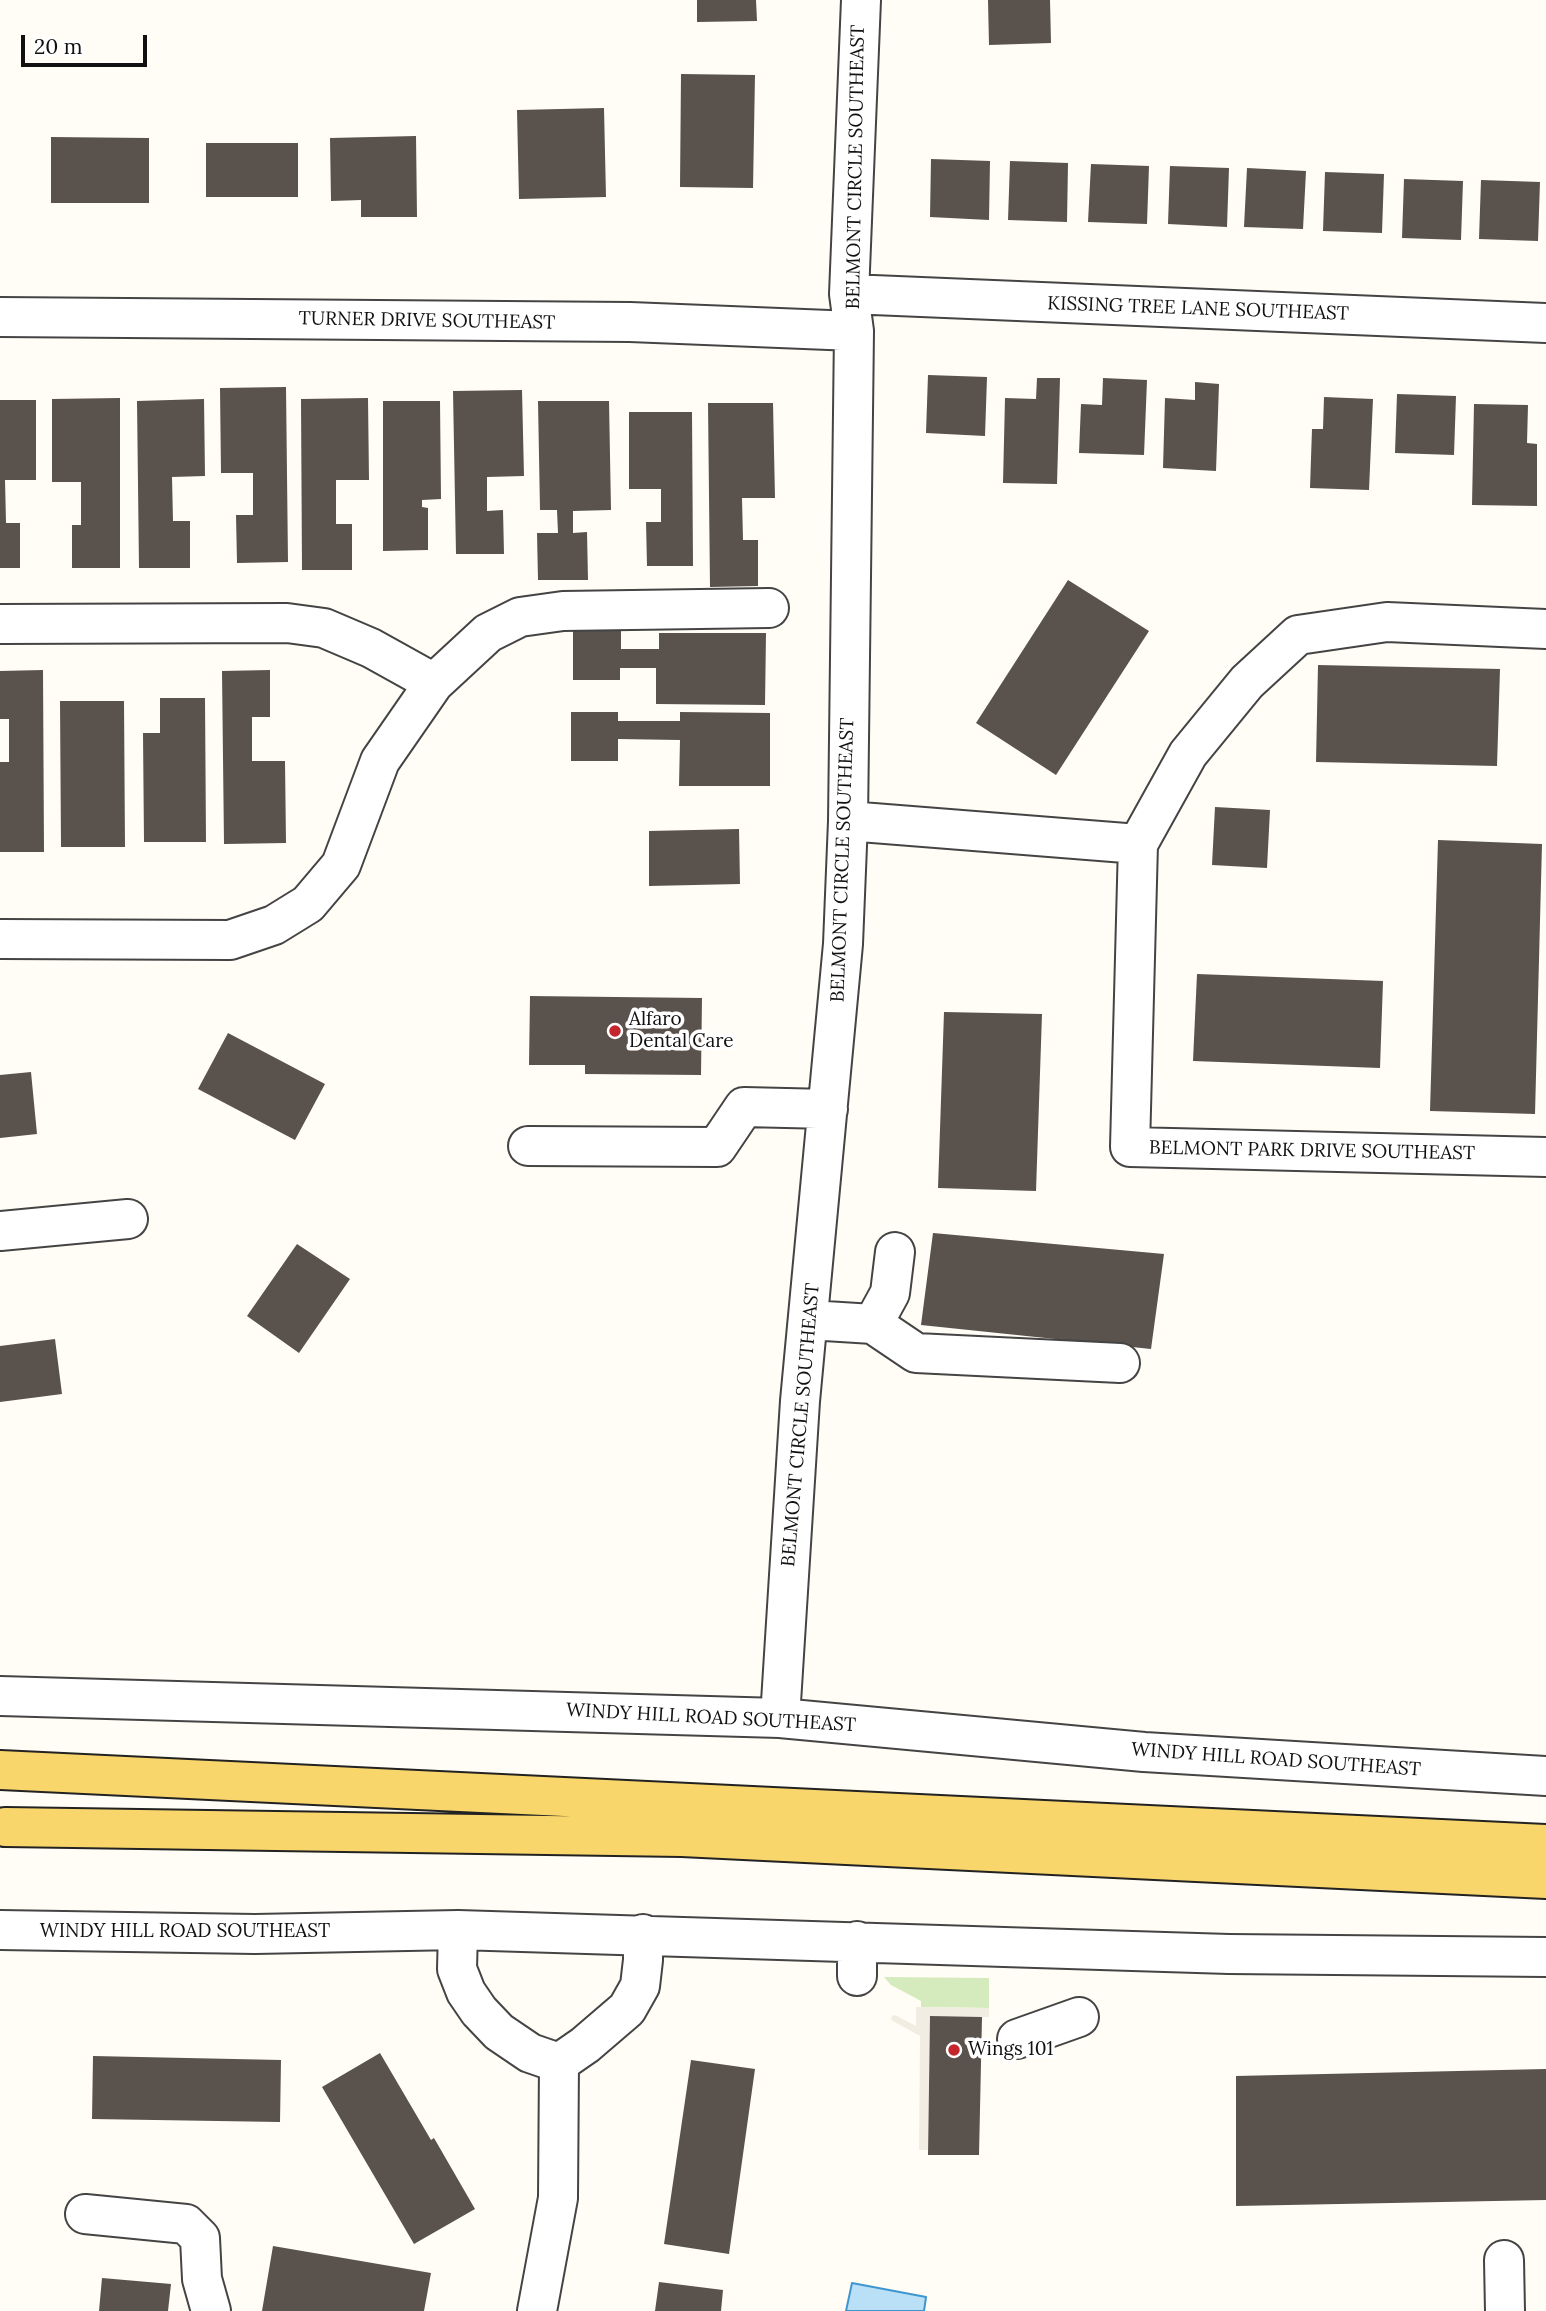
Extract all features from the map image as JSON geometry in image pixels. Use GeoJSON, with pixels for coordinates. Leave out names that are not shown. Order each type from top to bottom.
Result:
{"type":"FeatureCollection","features":[{"type":"Feature","properties":{"kind":"main road"},"geometry":{"type":"LineString","coordinates":[[0,1770],[1546,1844]]}},
{"type":"Feature","properties":{"kind":"main road"},"geometry":{"type":"LineString","coordinates":[[5,1827],[682,1837],[1546,1880]]}},
{"type":"Feature","properties":{"kind":"street","name":"BELMONT CIRCLE SOUTHEAST"},"geometry":{"type":"LineString","coordinates":[[780,1718],[800,1401],[843,944],[848,821],[852,313],[861,0]]}},
{"type":"Feature","properties":{"kind":"street","name":"TURNER DRIVE SOUTHEAST"},"geometry":{"type":"LineString","coordinates":[[0,317],[642,323],[852,313]]}},
{"type":"Feature","properties":{"kind":"street","name":"KISSING TREE LANE SOUTHEAST"},"geometry":{"type":"LineString","coordinates":[[852,313],[1546,323]]}},
{"type":"Feature","properties":{"kind":"street"},"geometry":{"type":"LineString","coordinates":[[0,939],[230,940],[274,925],[308,904],[341,865],[380,761],[434,683],[488,633],[520,617],[563,611],[769,608]]}},
{"type":"Feature","properties":{"kind":"street","name":"BELMONT PARK DRIVE SOUTHEAST"},"geometry":{"type":"LineString","coordinates":[[1546,629],[1387,621],[1297,635],[1247,682],[1188,754],[1138,844],[1130,1147],[1546,1157]]}},
{"type":"Feature","properties":{"kind":"street"},"geometry":{"type":"LineString","coordinates":[[0,624],[287,623],[324,628],[371,648],[434,683]]}},
{"type":"Feature","properties":{"kind":"street"},"geometry":{"type":"LineString","coordinates":[[848,821],[1138,844]]}},
{"type":"Feature","properties":{"kind":"street"},"geometry":{"type":"LineString","coordinates":[[528,1146],[718,1147],[744,1107],[828,1109]]}},
{"type":"Feature","properties":{"kind":"street"},"geometry":{"type":"LineString","coordinates":[[0,1231],[128,1219]]}},
{"type":"Feature","properties":{"kind":"street"},"geometry":{"type":"LineString","coordinates":[[873,1324],[890,1293],[895,1252]]}},
{"type":"Feature","properties":{"kind":"street"},"geometry":{"type":"LineString","coordinates":[[809,1320],[873,1324],[916,1353],[1120,1363]]}},
{"type":"Feature","properties":{"kind":"street","name":"WINDY HILL ROAD SOUTHEAST"},"geometry":{"type":"LineString","coordinates":[[5,1698],[780,1718],[1144,1752],[1546,1776]]}},
{"type":"Feature","properties":{"kind":"street","name":"WINDY HILL ROAD SOUTHEAST"},"geometry":{"type":"LineString","coordinates":[[5,1925],[255,1934],[458,1930],[643,1934],[857,1959],[1019,1963],[1229,1954],[1546,1957]]}},
{"type":"Feature","properties":{"kind":"street"},"geometry":{"type":"LineString","coordinates":[[458,1930],[457,1969],[466,1992],[479,2011],[499,2032],[530,2053],[559,2063]]}},
{"type":"Feature","properties":{"kind":"street"},"geometry":{"type":"LineString","coordinates":[[559,2063],[585,2045],[626,2009],[640,1986],[643,1934]]}},
{"type":"Feature","properties":{"kind":"street"},"geometry":{"type":"LineString","coordinates":[[1017,2039],[1079,2017]]}},
{"type":"Feature","properties":{"kind":"street"},"geometry":{"type":"LineString","coordinates":[[537,2311],[558,2198],[559,2063]]}},
{"type":"Feature","properties":{"kind":"street"},"geometry":{"type":"LineString","coordinates":[[85,2214],[186,2224],[200,2238],[202,2279],[211,2311]]}},
{"type":"Feature","properties":{"kind":"street"},"geometry":{"type":"LineString","coordinates":[[1504,2260],[1505,2311]]}},
{"type":"Feature","properties":{"kind":"green space"},"geometry":{"type":"Polygon","coordinates":[[[884,1977],[989,1978],[989,2008],[921,2007],[921,2001],[891,1985],[884,1977]]]}},
{"type":"Feature","properties":{"kind":"shaded area"},"geometry":{"type":"Polygon","coordinates":[[[916,2007],[989,2008],[989,2017],[930,2017],[928,2150],[919,2150],[920,2036],[891,2020],[895,2015],[916,2026],[916,2007]]]}},
{"type":"Feature","properties":{"kind":"water"},"geometry":{"type":"Polygon","coordinates":[[[852,2283],[926,2297],[924,2311],[846,2311],[852,2283]]]}},
{"type":"Feature","properties":{"kind":"building"},"geometry":{"type":"Polygon","coordinates":[[[697,0],[756,0],[757,21],[697,22],[697,0]]]}},
{"type":"Feature","properties":{"kind":"building"},"geometry":{"type":"Polygon","coordinates":[[[988,0],[1050,0],[1051,43],[989,45],[988,0]]]}},
{"type":"Feature","properties":{"kind":"building"},"geometry":{"type":"Polygon","coordinates":[[[681,74],[755,75],[753,188],[680,187],[681,74]]]}},
{"type":"Feature","properties":{"kind":"building"},"geometry":{"type":"Polygon","coordinates":[[[604,108],[606,197],[519,199],[517,110],[604,108]]]}},
{"type":"Feature","properties":{"kind":"building"},"geometry":{"type":"Polygon","coordinates":[[[416,136],[417,217],[361,217],[361,200],[331,201],[330,138],[416,136]]]}},
{"type":"Feature","properties":{"kind":"building"},"geometry":{"type":"Polygon","coordinates":[[[51,137],[149,138],[149,203],[51,203],[51,137]]]}},
{"type":"Feature","properties":{"kind":"building"},"geometry":{"type":"Polygon","coordinates":[[[206,143],[298,143],[298,197],[206,197],[206,143]]]}},
{"type":"Feature","properties":{"kind":"building"},"geometry":{"type":"Polygon","coordinates":[[[931,159],[990,161],[989,220],[930,217],[931,159]]]}},
{"type":"Feature","properties":{"kind":"building"},"geometry":{"type":"Polygon","coordinates":[[[1010,161],[1068,163],[1067,222],[1008,220],[1010,161]]]}},
{"type":"Feature","properties":{"kind":"building"},"geometry":{"type":"Polygon","coordinates":[[[1091,164],[1149,166],[1147,224],[1088,222],[1091,164]]]}},
{"type":"Feature","properties":{"kind":"building"},"geometry":{"type":"Polygon","coordinates":[[[1170,166],[1229,168],[1227,227],[1168,224],[1170,166]]]}},
{"type":"Feature","properties":{"kind":"building"},"geometry":{"type":"Polygon","coordinates":[[[1247,168],[1306,171],[1303,229],[1244,227],[1247,168]]]}},
{"type":"Feature","properties":{"kind":"building"},"geometry":{"type":"Polygon","coordinates":[[[1325,172],[1384,174],[1382,233],[1323,231],[1325,172]]]}},
{"type":"Feature","properties":{"kind":"building"},"geometry":{"type":"Polygon","coordinates":[[[1404,179],[1463,181],[1461,240],[1402,238],[1404,179]]]}},
{"type":"Feature","properties":{"kind":"building"},"geometry":{"type":"Polygon","coordinates":[[[1481,180],[1540,182],[1538,241],[1479,239],[1481,180]]]}},
{"type":"Feature","properties":{"kind":"building"},"geometry":{"type":"Polygon","coordinates":[[[928,375],[987,377],[985,436],[926,433],[928,375]]]}},
{"type":"Feature","properties":{"kind":"building"},"geometry":{"type":"Polygon","coordinates":[[[1037,378],[1060,378],[1057,484],[1003,483],[1005,398],[1036,399],[1037,378]]]}},
{"type":"Feature","properties":{"kind":"building"},"geometry":{"type":"Polygon","coordinates":[[[1103,378],[1147,380],[1144,455],[1079,453],[1081,404],[1102,405],[1103,378]]]}},
{"type":"Feature","properties":{"kind":"building"},"geometry":{"type":"Polygon","coordinates":[[[1195,382],[1219,384],[1216,471],[1163,468],[1165,398],[1195,400],[1195,382]]]}},
{"type":"Feature","properties":{"kind":"building"},"geometry":{"type":"Polygon","coordinates":[[[286,387],[288,562],[237,563],[236,515],[253,515],[253,473],[221,473],[220,388],[286,387]]]}},
{"type":"Feature","properties":{"kind":"building"},"geometry":{"type":"Polygon","coordinates":[[[522,390],[524,476],[487,477],[487,511],[503,510],[504,554],[456,554],[453,391],[522,390]]]}},
{"type":"Feature","properties":{"kind":"building"},"geometry":{"type":"Polygon","coordinates":[[[1397,394],[1456,396],[1454,455],[1395,453],[1397,394]]]}},
{"type":"Feature","properties":{"kind":"building"},"geometry":{"type":"Polygon","coordinates":[[[1324,397],[1373,399],[1369,490],[1310,488],[1312,429],[1323,429],[1324,397]]]}},
{"type":"Feature","properties":{"kind":"building"},"geometry":{"type":"Polygon","coordinates":[[[120,398],[120,568],[72,568],[72,525],[81,525],[81,482],[52,482],[52,399],[120,398]]]}},
{"type":"Feature","properties":{"kind":"building"},"geometry":{"type":"Polygon","coordinates":[[[368,398],[369,480],[336,480],[336,524],[352,524],[352,570],[302,570],[301,399],[368,398]]]}},
{"type":"Feature","properties":{"kind":"building"},"geometry":{"type":"Polygon","coordinates":[[[204,399],[205,476],[172,477],[173,521],[190,521],[190,568],[139,568],[137,401],[204,399]]]}},
{"type":"Feature","properties":{"kind":"building"},"geometry":{"type":"Polygon","coordinates":[[[0,400],[36,400],[36,480],[5,480],[6,523],[20,523],[20,568],[0,568],[0,400]]]}},
{"type":"Feature","properties":{"kind":"building"},"geometry":{"type":"Polygon","coordinates":[[[383,401],[440,401],[441,499],[422,500],[422,507],[428,508],[428,550],[383,551],[383,401]]]}},
{"type":"Feature","properties":{"kind":"building"},"geometry":{"type":"Polygon","coordinates":[[[538,401],[609,401],[611,510],[573,511],[573,533],[587,532],[588,580],[538,580],[537,533],[558,533],[557,510],[540,510],[538,401]]]}},
{"type":"Feature","properties":{"kind":"building"},"geometry":{"type":"Polygon","coordinates":[[[708,403],[773,403],[775,498],[742,498],[743,540],[758,540],[758,586],[710,587],[708,403]]]}},
{"type":"Feature","properties":{"kind":"building"},"geometry":{"type":"Polygon","coordinates":[[[1474,404],[1528,405],[1527,443],[1537,444],[1537,506],[1472,505],[1474,404]]]}},
{"type":"Feature","properties":{"kind":"building"},"geometry":{"type":"Polygon","coordinates":[[[629,412],[692,412],[693,566],[647,566],[646,522],[661,522],[661,489],[629,489],[629,412]]]}},
{"type":"Feature","properties":{"kind":"building"},"geometry":{"type":"Polygon","coordinates":[[[1068,580],[1149,631],[1056,775],[976,723],[1068,580]]]}},
{"type":"Feature","properties":{"kind":"building"},"geometry":{"type":"Polygon","coordinates":[[[573,631],[621,631],[621,649],[659,649],[659,633],[766,633],[765,705],[656,704],[656,668],[620,668],[620,680],[573,680],[573,631]]]}},
{"type":"Feature","properties":{"kind":"building"},"geometry":{"type":"Polygon","coordinates":[[[1318,665],[1500,669],[1497,766],[1316,762],[1318,665]]]}},
{"type":"Feature","properties":{"kind":"building"},"geometry":{"type":"Polygon","coordinates":[[[43,670],[44,852],[0,852],[0,762],[9,762],[9,719],[0,719],[0,671],[43,670]]]}},
{"type":"Feature","properties":{"kind":"building"},"geometry":{"type":"Polygon","coordinates":[[[270,670],[270,717],[252,717],[252,761],[285,761],[286,843],[224,844],[222,671],[270,670]]]}},
{"type":"Feature","properties":{"kind":"building"},"geometry":{"type":"Polygon","coordinates":[[[160,698],[205,698],[206,842],[144,842],[143,733],[160,733],[160,698]]]}},
{"type":"Feature","properties":{"kind":"building"},"geometry":{"type":"Polygon","coordinates":[[[60,701],[124,701],[125,847],[61,847],[60,701]]]}},
{"type":"Feature","properties":{"kind":"building"},"geometry":{"type":"Polygon","coordinates":[[[571,712],[618,712],[618,721],[680,721],[680,712],[770,713],[770,786],[679,786],[680,740],[618,739],[618,761],[571,761],[571,712]]]}},
{"type":"Feature","properties":{"kind":"building"},"geometry":{"type":"Polygon","coordinates":[[[1215,807],[1270,810],[1267,868],[1212,865],[1215,807]]]}},
{"type":"Feature","properties":{"kind":"building"},"geometry":{"type":"Polygon","coordinates":[[[739,829],[740,884],[649,886],[649,831],[739,829]]]}},
{"type":"Feature","properties":{"kind":"building"},"geometry":{"type":"Polygon","coordinates":[[[1438,840],[1542,844],[1535,1114],[1430,1111],[1438,840]]]}},
{"type":"Feature","properties":{"kind":"building"},"geometry":{"type":"Polygon","coordinates":[[[1197,974],[1383,981],[1380,1068],[1193,1061],[1197,974]]]}},
{"type":"Feature","properties":{"kind":"building","name":"Alfaro Dental Care"},"geometry":{"type":"Polygon","coordinates":[[[530,996],[702,998],[701,1075],[585,1074],[585,1065],[529,1065],[530,996]]]}},
{"type":"Feature","properties":{"kind":"building"},"geometry":{"type":"Polygon","coordinates":[[[944,1012],[1042,1014],[1036,1191],[938,1188],[944,1012]]]}},
{"type":"Feature","properties":{"kind":"building"},"geometry":{"type":"Polygon","coordinates":[[[228,1033],[325,1084],[295,1140],[198,1089],[228,1033]]]}},
{"type":"Feature","properties":{"kind":"building"},"geometry":{"type":"Polygon","coordinates":[[[31,1072],[37,1134],[0,1138],[0,1075],[31,1072]]]}},
{"type":"Feature","properties":{"kind":"building"},"geometry":{"type":"Polygon","coordinates":[[[933,1233],[1164,1254],[1151,1349],[921,1325],[933,1233]]]}},
{"type":"Feature","properties":{"kind":"building"},"geometry":{"type":"Polygon","coordinates":[[[297,1244],[350,1279],[299,1353],[247,1316],[297,1244]]]}},
{"type":"Feature","properties":{"kind":"building"},"geometry":{"type":"Polygon","coordinates":[[[55,1339],[62,1394],[0,1402],[0,1346],[55,1339]]]}},
{"type":"Feature","properties":{"kind":"building"},"geometry":{"type":"Polygon","coordinates":[[[930,2016],[982,2017],[979,2155],[928,2155],[930,2016]]]}},
{"type":"Feature","properties":{"kind":"building"},"geometry":{"type":"Polygon","coordinates":[[[380,2053],[475,2209],[414,2244],[322,2087],[380,2053]]]}},
{"type":"Feature","properties":{"kind":"building"},"geometry":{"type":"Polygon","coordinates":[[[93,2056],[281,2060],[280,2122],[92,2119],[93,2056]]]}},
{"type":"Feature","properties":{"kind":"building"},"geometry":{"type":"Polygon","coordinates":[[[691,2060],[755,2069],[729,2254],[664,2244],[691,2060]]]}},
{"type":"Feature","properties":{"kind":"building"},"geometry":{"type":"Polygon","coordinates":[[[1546,2069],[1546,2200],[1236,2206],[1236,2076],[1546,2069]]]}},
{"type":"Feature","properties":{"kind":"building"},"geometry":{"type":"Polygon","coordinates":[[[273,2246],[431,2273],[424,2311],[262,2311],[273,2246]]]}},
{"type":"Feature","properties":{"kind":"building"},"geometry":{"type":"Polygon","coordinates":[[[102,2278],[171,2284],[168,2311],[99,2311],[102,2278]]]}},
{"type":"Feature","properties":{"kind":"building"},"geometry":{"type":"Polygon","coordinates":[[[659,2282],[723,2290],[721,2311],[655,2311],[659,2282]]]}},
{"type":"Feature","properties":{"kind":"place","name":"Alfaro Dental Care"},"geometry":{"type":"Point","coordinates":[615,1031]}},
{"type":"Feature","properties":{"kind":"place","name":"Wings 101"},"geometry":{"type":"Point","coordinates":[954,2050]}}]}
